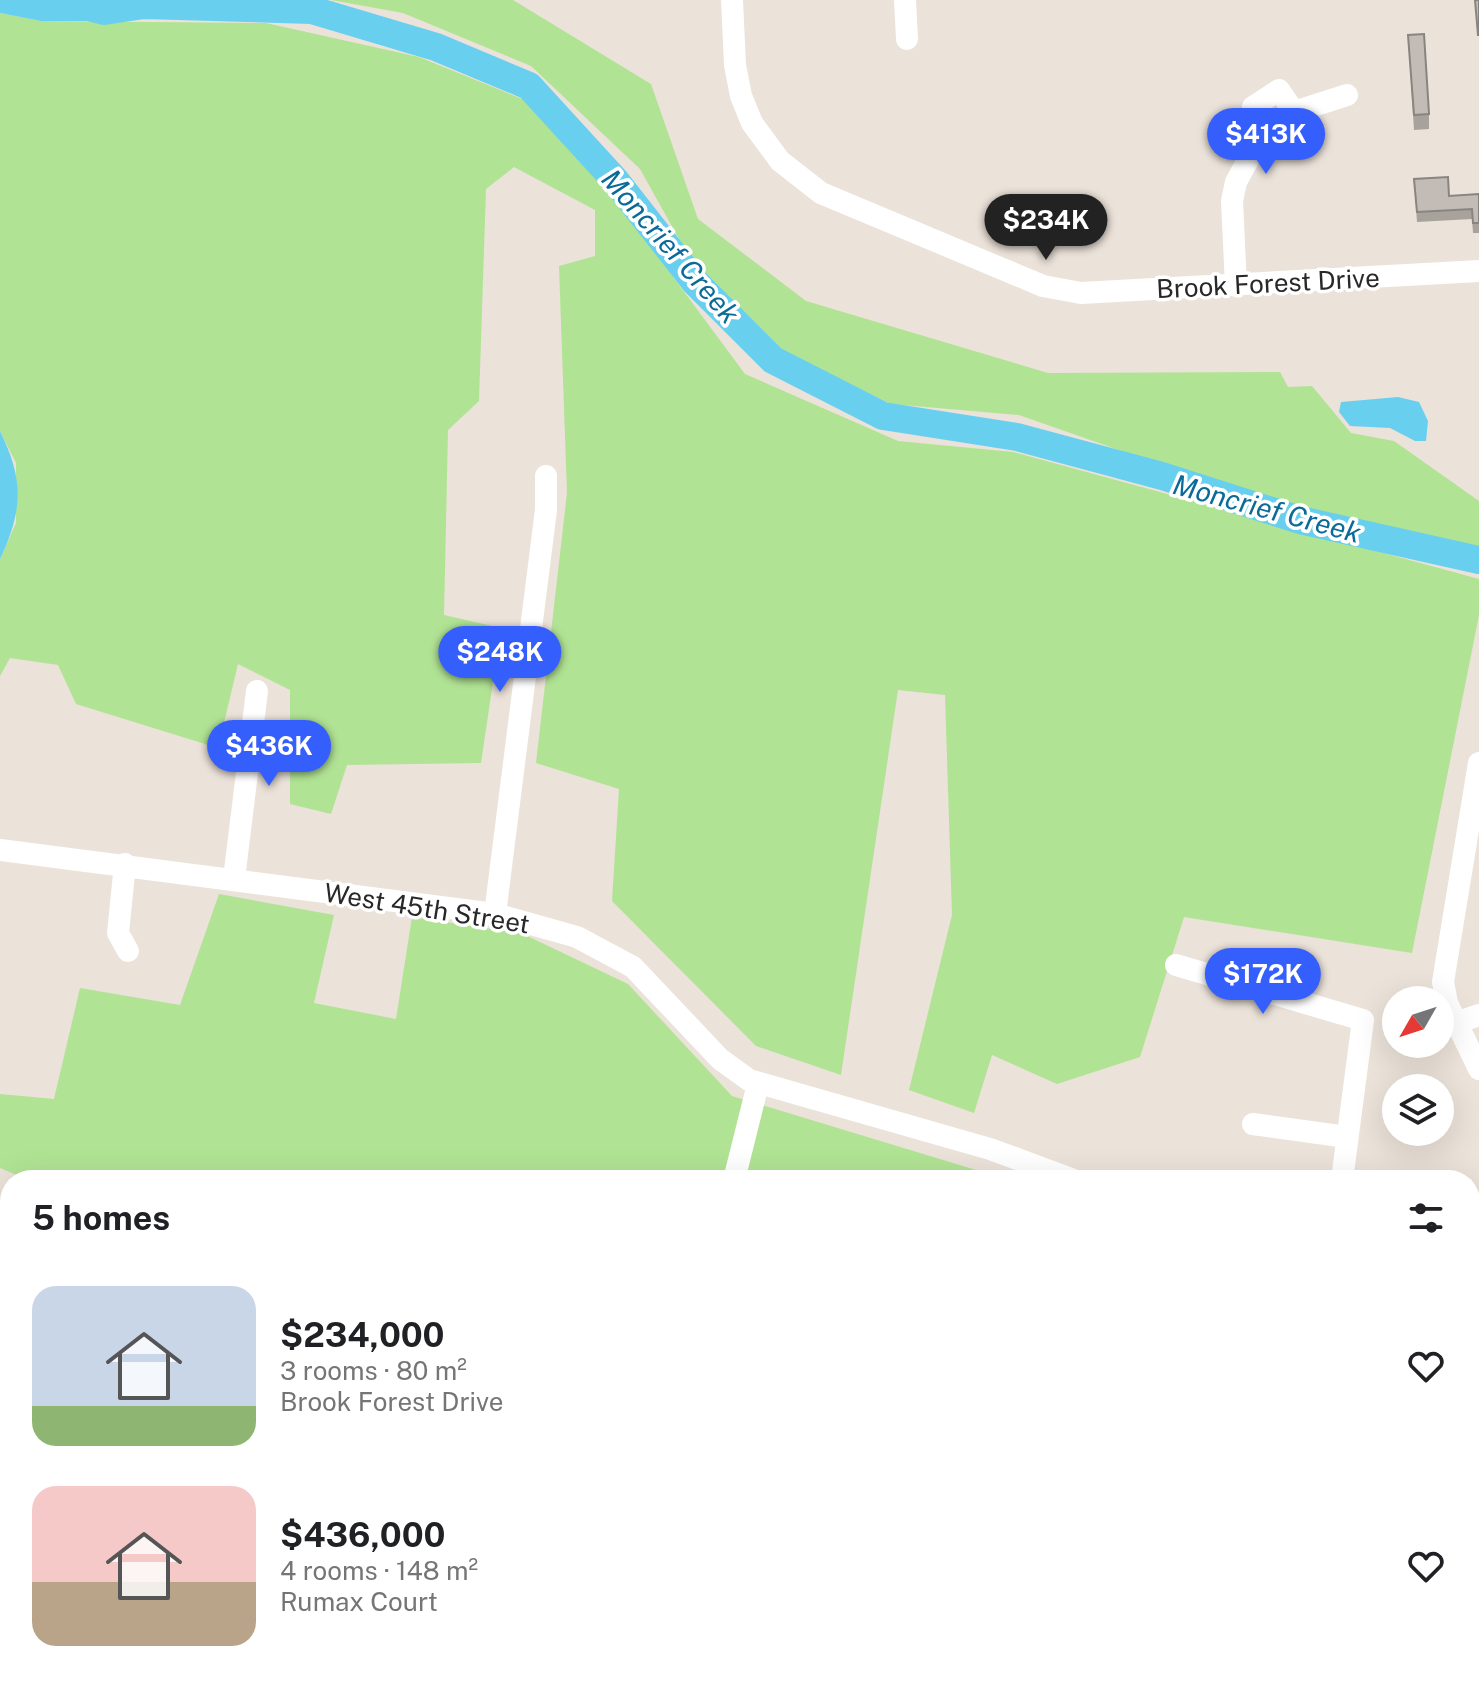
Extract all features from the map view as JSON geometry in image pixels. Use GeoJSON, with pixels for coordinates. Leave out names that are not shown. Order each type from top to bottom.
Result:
{"type":"FeatureCollection","features":[{"type":"Feature","properties":{"kind":"street","name":"Brook Forest Drive"},"geometry":{"type":"LineString","coordinates":[[732,0],[735,65],[752,123],[780,161],[821,193],[1043,286],[1063,291],[1236,286],[1479,271]]}},
{"type":"Feature","properties":{"kind":"street"},"geometry":{"type":"LineString","coordinates":[[905,0],[907,39]]}},
{"type":"Feature","properties":{"kind":"street"},"geometry":{"type":"LineString","coordinates":[[1236,286],[1231,223],[1236,182],[1254,149],[1294,112],[1347,95]]}},
{"type":"Feature","properties":{"kind":"street"},"geometry":{"type":"LineString","coordinates":[[495,914],[546,510],[546,476]]}},
{"type":"Feature","properties":{"kind":"street"},"geometry":{"type":"LineString","coordinates":[[234,879],[257,691]]}},
{"type":"Feature","properties":{"kind":"street"},"geometry":{"type":"LineString","coordinates":[[1479,763],[1443,982],[1456,1023],[1479,1069]]}},
{"type":"Feature","properties":{"kind":"street","name":"West 45th Street"},"geometry":{"type":"LineString","coordinates":[[0,850],[495,914],[577,937],[633,967],[733,1071],[758,1084],[990,1149],[1047,1170]]}},
{"type":"Feature","properties":{"kind":"street"},"geometry":{"type":"LineString","coordinates":[[125,864],[118,933],[128,951]]}},
{"type":"Feature","properties":{"kind":"street"},"geometry":{"type":"LineString","coordinates":[[1176,965],[1363,1020],[1343,1170]]}},
{"type":"Feature","properties":{"kind":"street"},"geometry":{"type":"LineString","coordinates":[[1456,1023],[1479,1015]]}},
{"type":"Feature","properties":{"kind":"street"},"geometry":{"type":"LineString","coordinates":[[736,1170],[758,1084]]}},
{"type":"Feature","properties":{"kind":"street"},"geometry":{"type":"LineString","coordinates":[[1253,1124],[1347,1137]]}},
{"type":"Feature","properties":{"kind":"green space"},"geometry":{"type":"Polygon","coordinates":[[[331,0],[513,0],[651,84],[698,219],[806,301],[1048,373],[1280,372],[1288,387],[1312,386],[1351,433],[1394,441],[1479,501],[1479,551],[1304,515],[1019,415],[891,404],[778,349],[689,257],[640,169],[531,66],[403,13],[331,0]]]}},
{"type":"Feature","properties":{"kind":"green space"},"geometry":{"type":"Polygon","coordinates":[[[0,13],[41,21],[266,23],[419,57],[527,101],[622,208],[745,374],[898,441],[1013,452],[1479,579],[1479,615],[1412,953],[1184,917],[1140,1057],[1057,1084],[992,1055],[974,1113],[909,1090],[952,915],[945,695],[898,690],[841,1075],[756,1046],[612,901],[619,789],[536,763],[567,493],[559,266],[595,256],[595,210],[514,167],[486,189],[479,401],[448,430],[444,615],[501,628],[481,763],[347,765],[331,814],[290,804],[290,690],[238,664],[218,748],[76,704],[58,665],[10,658],[0,676],[0,559],[16,523],[16,463],[0,431],[0,13]]]}},
{"type":"Feature","properties":{"kind":"green space"},"geometry":{"type":"Polygon","coordinates":[[[219,894],[334,915],[314,1003],[396,1019],[412,917],[521,933],[628,984],[732,1096],[976,1170],[0,1168],[0,1094],[54,1099],[80,988],[180,1005],[219,894]]]}},
{"type":"Feature","properties":{"kind":"water"},"geometry":{"type":"Polygon","coordinates":[[[0,0],[99,0],[94,21],[41,21],[0,13],[0,0]]]}},
{"type":"Feature","properties":{"kind":"water"},"geometry":{"type":"Polygon","coordinates":[[[1398,397],[1419,402],[1428,421],[1426,441],[1415,441],[1390,428],[1350,426],[1339,412],[1341,402],[1398,397]]]}},
{"type":"Feature","properties":{"kind":"water"},"geometry":{"type":"Polygon","coordinates":[[[0,431],[13,465],[18,495],[13,525],[0,559],[0,431]]]}},
{"type":"Feature","properties":{"kind":"building"},"geometry":{"type":"Polygon","coordinates":[[[1475,0],[1479,0],[1479,35],[1478,35],[1475,0]]]}},
{"type":"Feature","properties":{"kind":"building"},"geometry":{"type":"Polygon","coordinates":[[[1424,34],[1429,114],[1414,115],[1408,35],[1424,34]]]}},
{"type":"Feature","properties":{"kind":"building"},"geometry":{"type":"Polygon","coordinates":[[[1448,177],[1449,196],[1479,194],[1479,223],[1473,223],[1472,209],[1417,212],[1414,179],[1448,177]]]}},
{"type":"Feature","properties":{"kind":"waterway","name":"Moncrief Creek"},"geometry":{"type":"LineString","coordinates":[[61,0],[104,11],[144,5],[312,10],[436,47],[529,86],[615,180],[695,282],[773,360],[883,416],[1017,437],[1162,476],[1300,520],[1479,560]]}}]}
